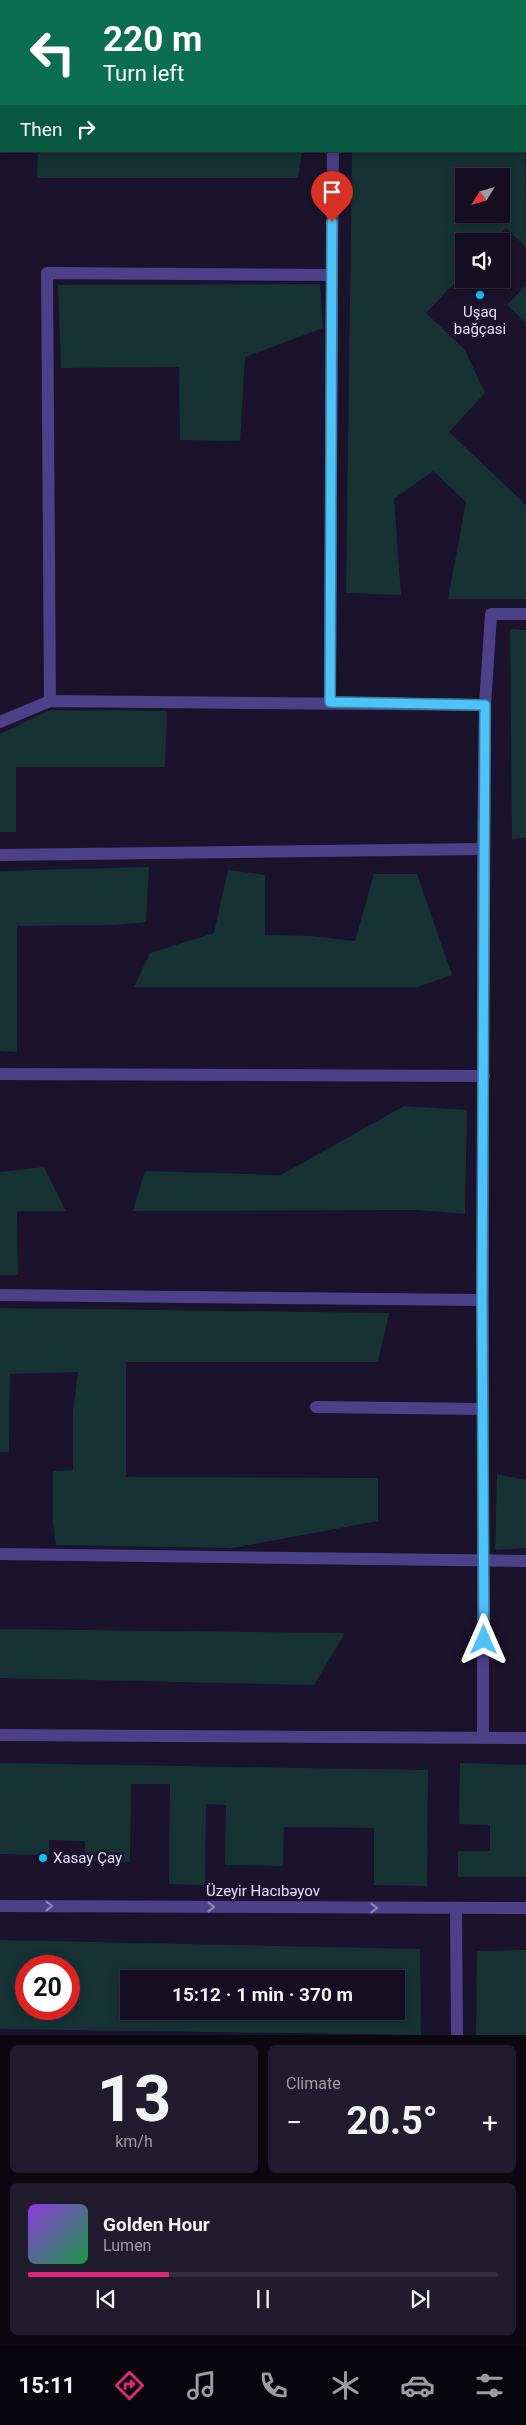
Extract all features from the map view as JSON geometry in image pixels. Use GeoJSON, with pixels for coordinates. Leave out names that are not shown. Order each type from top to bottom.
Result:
{"type":"FeatureCollection","features":[{"type":"Feature","properties":{"kind":"street"},"geometry":{"type":"LineString","coordinates":[[330,702],[333,152]]}},
{"type":"Feature","properties":{"kind":"street"},"geometry":{"type":"LineString","coordinates":[[50,701],[47,274],[332,275]]}},
{"type":"Feature","properties":{"kind":"street"},"geometry":{"type":"LineString","coordinates":[[483,1738],[482,1300],[485,705],[491,614],[526,614]]}},
{"type":"Feature","properties":{"kind":"street"},"geometry":{"type":"LineString","coordinates":[[0,722],[50,701],[330,702],[485,705]]}},
{"type":"Feature","properties":{"kind":"street"},"geometry":{"type":"LineString","coordinates":[[0,855],[483,849]]}},
{"type":"Feature","properties":{"kind":"street"},"geometry":{"type":"LineString","coordinates":[[0,1074],[484,1076]]}},
{"type":"Feature","properties":{"kind":"street"},"geometry":{"type":"LineString","coordinates":[[0,1295],[482,1300]]}},
{"type":"Feature","properties":{"kind":"street"},"geometry":{"type":"LineString","coordinates":[[316,1407],[483,1409]]}},
{"type":"Feature","properties":{"kind":"street"},"geometry":{"type":"LineString","coordinates":[[0,1554],[526,1561]]}},
{"type":"Feature","properties":{"kind":"street"},"geometry":{"type":"LineString","coordinates":[[0,1735],[526,1738]]}},
{"type":"Feature","properties":{"kind":"street","name":"Üzeyir Hacıbəyov"},"geometry":{"type":"LineString","coordinates":[[0,1906],[526,1908]]}},
{"type":"Feature","properties":{"kind":"street"},"geometry":{"type":"LineString","coordinates":[[456,1909],[457,2035]]}},
{"type":"Feature","properties":{"kind":"green space"},"geometry":{"type":"Polygon","coordinates":[[[38,152],[302,152],[298,178],[37,178],[38,152]]]}},
{"type":"Feature","properties":{"kind":"green space"},"geometry":{"type":"Polygon","coordinates":[[[352,152],[525,152],[526,247],[506,228],[501,233],[455,233],[455,282],[426,313],[465,350],[485,393],[449,432],[526,505],[526,599],[448,599],[466,502],[433,471],[394,499],[401,595],[346,593],[352,152]]]}},
{"type":"Feature","properties":{"kind":"green space"},"geometry":{"type":"Polygon","coordinates":[[[320,284],[323,328],[245,357],[240,441],[180,440],[179,367],[61,368],[58,285],[320,284]]]}},
{"type":"Feature","properties":{"kind":"green space"},"geometry":{"type":"Polygon","coordinates":[[[526,285],[526,323],[507,305],[526,285]]]}},
{"type":"Feature","properties":{"kind":"green space"},"geometry":{"type":"Polygon","coordinates":[[[510,629],[526,630],[526,838],[512,839],[510,629]]]}},
{"type":"Feature","properties":{"kind":"green space"},"geometry":{"type":"Polygon","coordinates":[[[50,710],[167,711],[165,767],[16,767],[16,832],[0,832],[0,734],[50,710]]]}},
{"type":"Feature","properties":{"kind":"green space"},"geometry":{"type":"Polygon","coordinates":[[[149,867],[146,922],[114,925],[17,926],[17,1052],[0,1051],[0,871],[149,867]]]}},
{"type":"Feature","properties":{"kind":"green space"},"geometry":{"type":"Polygon","coordinates":[[[228,870],[265,875],[265,935],[310,936],[355,941],[374,874],[417,874],[452,975],[417,987],[134,987],[150,953],[214,933],[228,870]]]}},
{"type":"Feature","properties":{"kind":"green space"},"geometry":{"type":"Polygon","coordinates":[[[404,1106],[467,1110],[465,1214],[418,1210],[133,1211],[145,1171],[281,1175],[404,1106]]]}},
{"type":"Feature","properties":{"kind":"green space"},"geometry":{"type":"Polygon","coordinates":[[[44,1167],[66,1211],[17,1211],[18,1275],[0,1275],[0,1172],[44,1167]]]}},
{"type":"Feature","properties":{"kind":"green space"},"geometry":{"type":"Polygon","coordinates":[[[0,1308],[389,1313],[378,1362],[126,1362],[126,1477],[378,1478],[378,1521],[232,1548],[56,1545],[53,1522],[53,1471],[73,1470],[73,1411],[78,1372],[10,1374],[9,1452],[0,1452],[0,1308]]]}},
{"type":"Feature","properties":{"kind":"green space"},"geometry":{"type":"Polygon","coordinates":[[[497,1474],[526,1480],[526,1548],[495,1550],[497,1474]]]}},
{"type":"Feature","properties":{"kind":"green space"},"geometry":{"type":"Polygon","coordinates":[[[0,1629],[345,1633],[314,1685],[0,1678],[0,1629]]]}},
{"type":"Feature","properties":{"kind":"green space"},"geometry":{"type":"Polygon","coordinates":[[[0,1763],[428,1770],[427,1886],[374,1885],[374,1828],[284,1827],[283,1866],[225,1865],[226,1805],[206,1804],[205,1885],[169,1884],[170,1784],[131,1784],[130,1862],[85,1861],[85,1841],[49,1840],[49,1855],[0,1854],[0,1763]]]}},
{"type":"Feature","properties":{"kind":"green space"},"geometry":{"type":"Polygon","coordinates":[[[460,1763],[526,1765],[526,1877],[458,1877],[458,1851],[490,1851],[490,1825],[459,1824],[460,1763]]]}},
{"type":"Feature","properties":{"kind":"green space"},"geometry":{"type":"Polygon","coordinates":[[[0,1940],[420,1949],[421,2035],[0,2029],[0,1940]]]}},
{"type":"Feature","properties":{"kind":"green space"},"geometry":{"type":"Polygon","coordinates":[[[526,1950],[526,2035],[476,2035],[477,1951],[526,1950]]]}},
{"type":"Feature","properties":{"kind":"place","name":"Uşaq bağçasi"},"geometry":{"type":"Point","coordinates":[480,295]}},
{"type":"Feature","properties":{"kind":"place","name":"Xasay Çay"},"geometry":{"type":"Point","coordinates":[43,1858]}},
{"type":"Feature","properties":{"kind":"route"},"geometry":{"type":"LineString","coordinates":[[332,222],[330,702],[485,705],[482,1300],[484,1640]]}}]}
